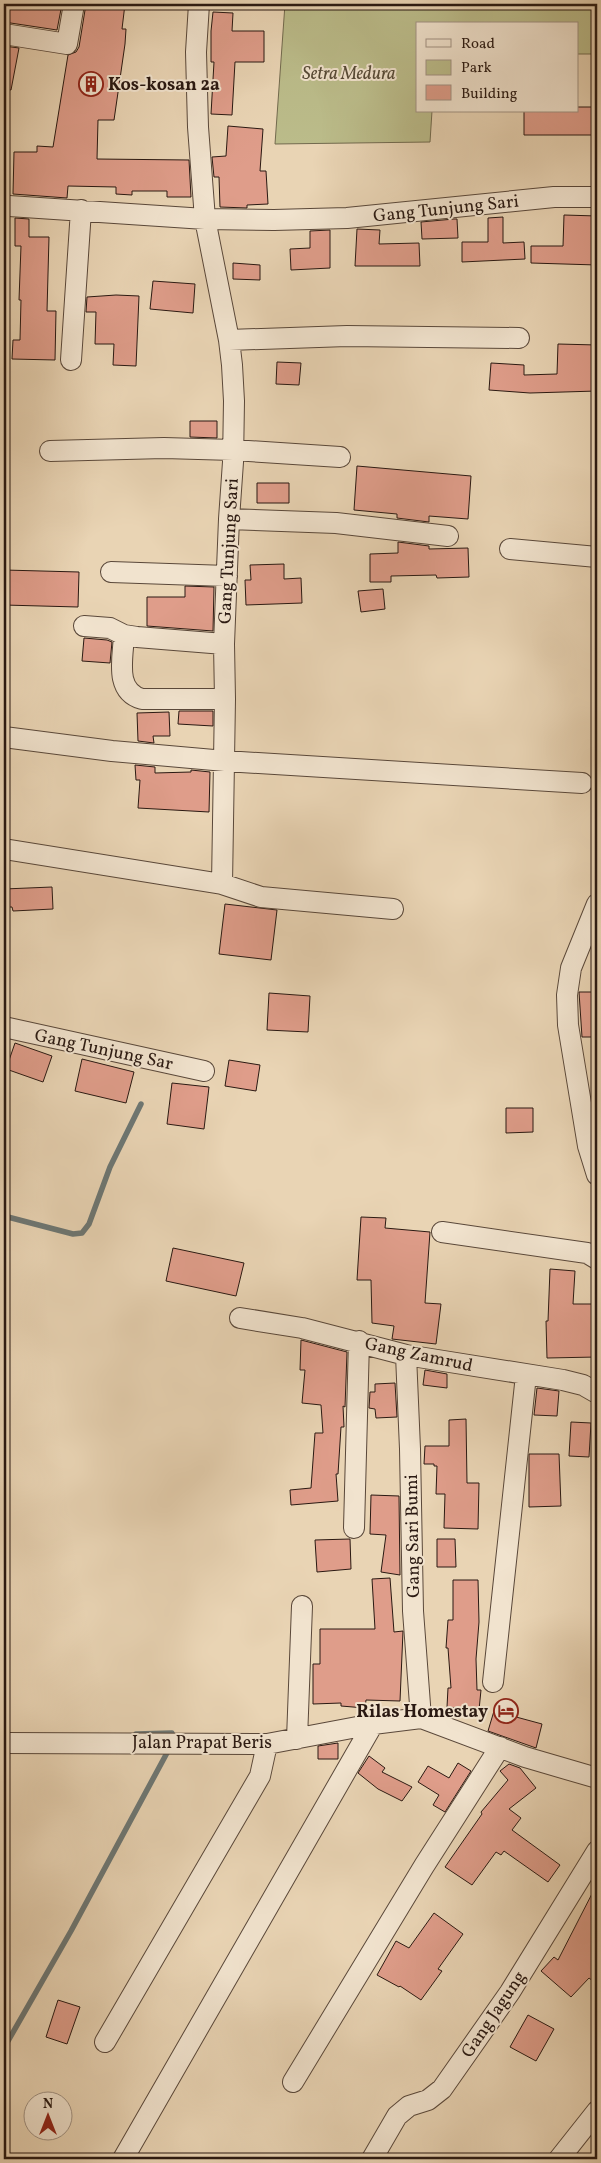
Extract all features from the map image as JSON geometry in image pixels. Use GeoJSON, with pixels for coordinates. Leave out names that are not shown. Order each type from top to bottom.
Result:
{"type":"FeatureCollection","features":[{"type":"Feature","properties":{"kind":"street"},"geometry":{"type":"LineString","coordinates":[[4,34],[67,44],[74,4]]}},
{"type":"Feature","properties":{"kind":"street"},"geometry":{"type":"LineString","coordinates":[[198,4],[196,52],[198,127],[205,219]]}},
{"type":"Feature","properties":{"kind":"street","name":"Gang Tunjung Sari"},"geometry":{"type":"LineString","coordinates":[[9,206],[205,219],[348,218],[554,197],[597,197]]}},
{"type":"Feature","properties":{"kind":"street"},"geometry":{"type":"LineString","coordinates":[[71,360],[81,210]]}},
{"type":"Feature","properties":{"kind":"street","name":"Gang Tunjung Sari"},"geometry":{"type":"LineString","coordinates":[[205,219],[229,340],[232,365],[233,450],[228,519],[224,644],[225,761],[222,884]]}},
{"type":"Feature","properties":{"kind":"street"},"geometry":{"type":"LineString","coordinates":[[229,340],[346,336],[520,338]]}},
{"type":"Feature","properties":{"kind":"street"},"geometry":{"type":"LineString","coordinates":[[50,451],[164,448],[233,450],[340,457]]}},
{"type":"Feature","properties":{"kind":"street"},"geometry":{"type":"LineString","coordinates":[[228,519],[352,524],[448,536]]}},
{"type":"Feature","properties":{"kind":"street"},"geometry":{"type":"LineString","coordinates":[[510,549],[597,557]]}},
{"type":"Feature","properties":{"kind":"street"},"geometry":{"type":"LineString","coordinates":[[111,572],[227,576]]}},
{"type":"Feature","properties":{"kind":"street"},"geometry":{"type":"LineString","coordinates":[[84,626],[110,628],[124,635],[224,644]]}},
{"type":"Feature","properties":{"kind":"street"},"geometry":{"type":"LineString","coordinates":[[124,635],[123,683],[130,694],[142,698],[225,699]]}},
{"type":"Feature","properties":{"kind":"street"},"geometry":{"type":"LineString","coordinates":[[4,737],[112,751],[225,761],[582,783]]}},
{"type":"Feature","properties":{"kind":"street"},"geometry":{"type":"LineString","coordinates":[[4,849],[222,884],[261,897],[393,909]]}},
{"type":"Feature","properties":{"kind":"street"},"geometry":{"type":"LineString","coordinates":[[597,904],[570,968],[567,995],[568,1025],[586,1136],[597,1175]]}},
{"type":"Feature","properties":{"kind":"street","name":"Gang Tunjung Sar"},"geometry":{"type":"LineString","coordinates":[[4,1027],[204,1071]]}},
{"type":"Feature","properties":{"kind":"street"},"geometry":{"type":"LineString","coordinates":[[442,1232],[587,1253],[597,1259]]}},
{"type":"Feature","properties":{"kind":"street","name":"Gang Zamrud"},"geometry":{"type":"LineString","coordinates":[[240,1318],[302,1328],[406,1355],[583,1385],[597,1393]]}},
{"type":"Feature","properties":{"kind":"street"},"geometry":{"type":"LineString","coordinates":[[354,1528],[359,1342]]}},
{"type":"Feature","properties":{"kind":"street","name":"Gang Sari Bumi"},"geometry":{"type":"LineString","coordinates":[[406,1355],[411,1467],[413,1597],[421,1718]]}},
{"type":"Feature","properties":{"kind":"street"},"geometry":{"type":"LineString","coordinates":[[493,1682],[526,1375]]}},
{"type":"Feature","properties":{"kind":"street"},"geometry":{"type":"LineString","coordinates":[[297,1739],[302,1606]]}},
{"type":"Feature","properties":{"kind":"street","name":"Jalan Prapat Beris"},"geometry":{"type":"LineString","coordinates":[[4,1743],[267,1744],[372,1724],[421,1718],[525,1757],[597,1778]]}},
{"type":"Feature","properties":{"kind":"street"},"geometry":{"type":"LineString","coordinates":[[123,2159],[372,1724]]}},
{"type":"Feature","properties":{"kind":"street"},"geometry":{"type":"LineString","coordinates":[[106,2042],[260,1776],[267,1744]]}},
{"type":"Feature","properties":{"kind":"street"},"geometry":{"type":"LineString","coordinates":[[293,2082],[424,1866],[500,1747]]}},
{"type":"Feature","properties":{"kind":"street","name":"Gang Jagung"},"geometry":{"type":"LineString","coordinates":[[372,2159],[397,2116],[409,2106],[428,2100],[442,2089],[510,1992],[597,1850]]}},
{"type":"Feature","properties":{"kind":"street"},"geometry":{"type":"LineString","coordinates":[[560,2159],[597,2111]]}},
{"type":"Feature","properties":{"kind":"green space","name":"Setra Medura"},"geometry":{"type":"Polygon","coordinates":[[[285,4],[597,4],[597,54],[578,54],[578,22],[416,22],[416,112],[432,112],[430,142],[275,144],[285,4]]]}},
{"type":"Feature","properties":{"kind":"building"},"geometry":{"type":"Polygon","coordinates":[[[4,4],[62,4],[57,30],[4,22],[4,4]]]}},
{"type":"Feature","properties":{"kind":"building"},"geometry":{"type":"Polygon","coordinates":[[[86,4],[125,4],[122,29],[126,29],[125,44],[114,120],[98,120],[97,159],[189,160],[191,197],[167,197],[167,191],[132,191],[132,195],[116,194],[116,187],[68,186],[67,198],[13,194],[14,152],[37,152],[37,146],[53,147],[68,55],[76,52],[79,47],[86,4]]]}},
{"type":"Feature","properties":{"kind":"building"},"geometry":{"type":"Polygon","coordinates":[[[213,12],[233,13],[232,31],[264,31],[264,62],[235,62],[232,115],[211,114],[214,62],[211,62],[213,12]]]}},
{"type":"Feature","properties":{"kind":"building"},"geometry":{"type":"Polygon","coordinates":[[[4,46],[19,48],[11,90],[4,89],[4,46]]]}},
{"type":"Feature","properties":{"kind":"building"},"geometry":{"type":"Polygon","coordinates":[[[578,107],[597,107],[597,135],[524,135],[524,112],[578,112],[578,107]]]}},
{"type":"Feature","properties":{"kind":"building"},"geometry":{"type":"Polygon","coordinates":[[[228,126],[263,129],[260,171],[266,171],[268,204],[247,205],[247,208],[220,207],[219,177],[214,177],[212,157],[226,156],[228,126]]]}},
{"type":"Feature","properties":{"kind":"building"},"geometry":{"type":"Polygon","coordinates":[[[564,215],[597,216],[597,265],[531,263],[531,246],[563,246],[564,215]]]}},
{"type":"Feature","properties":{"kind":"building"},"geometry":{"type":"Polygon","coordinates":[[[503,217],[503,243],[524,242],[525,259],[462,262],[462,242],[488,242],[488,218],[503,217]]]}},
{"type":"Feature","properties":{"kind":"building"},"geometry":{"type":"Polygon","coordinates":[[[15,218],[29,219],[29,237],[49,237],[47,311],[56,311],[55,360],[12,359],[13,340],[20,340],[21,300],[19,300],[21,246],[15,246],[15,218]]]}},
{"type":"Feature","properties":{"kind":"building"},"geometry":{"type":"Polygon","coordinates":[[[457,219],[458,238],[422,239],[421,222],[457,219]]]}},
{"type":"Feature","properties":{"kind":"building"},"geometry":{"type":"Polygon","coordinates":[[[357,229],[380,230],[379,244],[419,243],[420,266],[355,266],[357,229]]]}},
{"type":"Feature","properties":{"kind":"building"},"geometry":{"type":"Polygon","coordinates":[[[330,230],[330,268],[291,270],[290,249],[310,248],[310,231],[330,230]]]}},
{"type":"Feature","properties":{"kind":"building"},"geometry":{"type":"Polygon","coordinates":[[[233,263],[260,265],[260,280],[233,279],[233,263]]]}},
{"type":"Feature","properties":{"kind":"building"},"geometry":{"type":"Polygon","coordinates":[[[153,281],[195,284],[193,313],[150,309],[153,281]]]}},
{"type":"Feature","properties":{"kind":"building"},"geometry":{"type":"Polygon","coordinates":[[[139,296],[136,366],[113,365],[114,344],[95,344],[96,312],[86,312],[87,297],[139,296]]]}},
{"type":"Feature","properties":{"kind":"building"},"geometry":{"type":"Polygon","coordinates":[[[558,344],[597,345],[597,391],[530,393],[489,390],[491,363],[524,365],[524,375],[557,374],[558,344]]]}},
{"type":"Feature","properties":{"kind":"building"},"geometry":{"type":"Polygon","coordinates":[[[277,362],[301,363],[299,385],[276,384],[277,362]]]}},
{"type":"Feature","properties":{"kind":"building"},"geometry":{"type":"Polygon","coordinates":[[[190,421],[217,421],[217,438],[190,437],[190,421]]]}},
{"type":"Feature","properties":{"kind":"building"},"geometry":{"type":"Polygon","coordinates":[[[357,466],[471,476],[468,519],[429,516],[429,522],[397,518],[397,514],[354,510],[357,466]]]}},
{"type":"Feature","properties":{"kind":"building"},"geometry":{"type":"Polygon","coordinates":[[[257,483],[289,483],[289,503],[257,503],[257,483]]]}},
{"type":"Feature","properties":{"kind":"building"},"geometry":{"type":"Polygon","coordinates":[[[398,542],[429,546],[429,549],[468,548],[469,577],[437,578],[436,575],[391,576],[391,582],[370,582],[370,554],[398,553],[398,542]]]}},
{"type":"Feature","properties":{"kind":"building"},"geometry":{"type":"Polygon","coordinates":[[[284,564],[284,579],[301,578],[302,603],[246,605],[245,580],[251,580],[250,565],[284,564]]]}},
{"type":"Feature","properties":{"kind":"building"},"geometry":{"type":"Polygon","coordinates":[[[4,570],[79,572],[78,607],[4,605],[4,570]]]}},
{"type":"Feature","properties":{"kind":"building"},"geometry":{"type":"Polygon","coordinates":[[[185,586],[214,587],[213,631],[147,626],[147,597],[185,597],[185,586]]]}},
{"type":"Feature","properties":{"kind":"building"},"geometry":{"type":"Polygon","coordinates":[[[383,589],[385,609],[361,612],[358,591],[383,589]]]}},
{"type":"Feature","properties":{"kind":"building"},"geometry":{"type":"Polygon","coordinates":[[[84,638],[112,642],[110,663],[82,661],[84,638]]]}},
{"type":"Feature","properties":{"kind":"building"},"geometry":{"type":"Polygon","coordinates":[[[179,711],[213,711],[213,726],[178,724],[179,711]]]}},
{"type":"Feature","properties":{"kind":"building"},"geometry":{"type":"Polygon","coordinates":[[[169,712],[170,736],[153,736],[154,743],[138,741],[137,713],[169,712]]]}},
{"type":"Feature","properties":{"kind":"building"},"geometry":{"type":"Polygon","coordinates":[[[135,765],[155,767],[155,773],[191,772],[191,770],[210,772],[209,812],[138,808],[140,780],[136,780],[135,765]]]}},
{"type":"Feature","properties":{"kind":"building"},"geometry":{"type":"Polygon","coordinates":[[[52,887],[53,909],[13,911],[12,907],[4,907],[4,889],[52,887]]]}},
{"type":"Feature","properties":{"kind":"building"},"geometry":{"type":"Polygon","coordinates":[[[225,904],[277,910],[271,960],[219,954],[225,904]]]}},
{"type":"Feature","properties":{"kind":"building"},"geometry":{"type":"Polygon","coordinates":[[[579,992],[597,992],[597,1037],[582,1037],[579,992]]]}},
{"type":"Feature","properties":{"kind":"building"},"geometry":{"type":"Polygon","coordinates":[[[269,993],[310,996],[308,1032],[267,1030],[269,993]]]}},
{"type":"Feature","properties":{"kind":"building"},"geometry":{"type":"Polygon","coordinates":[[[15,1043],[52,1056],[43,1082],[6,1069],[15,1043]]]}},
{"type":"Feature","properties":{"kind":"building"},"geometry":{"type":"Polygon","coordinates":[[[82,1059],[134,1072],[126,1103],[75,1091],[82,1059]]]}},
{"type":"Feature","properties":{"kind":"building"},"geometry":{"type":"Polygon","coordinates":[[[229,1060],[260,1065],[256,1091],[225,1086],[229,1060]]]}},
{"type":"Feature","properties":{"kind":"building"},"geometry":{"type":"Polygon","coordinates":[[[172,1083],[209,1087],[204,1129],[167,1124],[172,1083]]]}},
{"type":"Feature","properties":{"kind":"building"},"geometry":{"type":"Polygon","coordinates":[[[506,1108],[533,1108],[533,1132],[506,1133],[506,1108]]]}},
{"type":"Feature","properties":{"kind":"building"},"geometry":{"type":"Polygon","coordinates":[[[361,1217],[386,1218],[385,1228],[430,1232],[425,1303],[441,1304],[436,1344],[392,1339],[394,1326],[372,1323],[371,1280],[357,1280],[361,1217]]]}},
{"type":"Feature","properties":{"kind":"building"},"geometry":{"type":"Polygon","coordinates":[[[173,1248],[244,1263],[236,1296],[166,1281],[173,1248]]]}},
{"type":"Feature","properties":{"kind":"building"},"geometry":{"type":"Polygon","coordinates":[[[550,1269],[575,1271],[573,1304],[597,1304],[597,1357],[547,1358],[546,1321],[548,1321],[550,1269]]]}},
{"type":"Feature","properties":{"kind":"building"},"geometry":{"type":"Polygon","coordinates":[[[301,1340],[347,1352],[345,1407],[343,1406],[344,1427],[341,1427],[338,1474],[336,1474],[338,1501],[291,1505],[290,1490],[311,1488],[315,1433],[323,1433],[321,1405],[302,1403],[305,1370],[300,1370],[301,1340]]]}},
{"type":"Feature","properties":{"kind":"building"},"geometry":{"type":"Polygon","coordinates":[[[425,1370],[447,1374],[447,1388],[423,1385],[425,1370]]]}},
{"type":"Feature","properties":{"kind":"building"},"geometry":{"type":"Polygon","coordinates":[[[395,1383],[397,1417],[376,1418],[375,1409],[369,1408],[370,1392],[375,1392],[375,1384],[395,1383]]]}},
{"type":"Feature","properties":{"kind":"building"},"geometry":{"type":"Polygon","coordinates":[[[537,1388],[559,1391],[557,1416],[534,1415],[537,1388]]]}},
{"type":"Feature","properties":{"kind":"building"},"geometry":{"type":"Polygon","coordinates":[[[466,1419],[467,1483],[479,1483],[478,1529],[444,1528],[445,1494],[436,1494],[437,1466],[434,1466],[434,1464],[424,1464],[425,1446],[449,1446],[449,1420],[466,1419]]]}},
{"type":"Feature","properties":{"kind":"building"},"geometry":{"type":"Polygon","coordinates":[[[571,1422],[591,1423],[589,1457],[569,1456],[571,1422]]]}},
{"type":"Feature","properties":{"kind":"building"},"geometry":{"type":"Polygon","coordinates":[[[529,1454],[559,1454],[561,1506],[529,1507],[529,1454]]]}},
{"type":"Feature","properties":{"kind":"building"},"geometry":{"type":"Polygon","coordinates":[[[371,1495],[399,1496],[400,1575],[381,1572],[386,1535],[370,1534],[371,1495]]]}},
{"type":"Feature","properties":{"kind":"building"},"geometry":{"type":"Polygon","coordinates":[[[350,1539],[351,1569],[317,1572],[315,1540],[350,1539]]]}},
{"type":"Feature","properties":{"kind":"building"},"geometry":{"type":"Polygon","coordinates":[[[437,1539],[455,1539],[456,1567],[437,1567],[437,1539]]]}},
{"type":"Feature","properties":{"kind":"building"},"geometry":{"type":"Polygon","coordinates":[[[390,1578],[394,1632],[403,1631],[400,1701],[366,1700],[365,1708],[341,1706],[341,1703],[313,1704],[313,1664],[320,1664],[320,1629],[375,1629],[372,1579],[390,1578]]]}},
{"type":"Feature","properties":{"kind":"building"},"geometry":{"type":"Polygon","coordinates":[[[453,1580],[478,1580],[479,1622],[476,1659],[477,1690],[481,1690],[479,1710],[447,1707],[448,1688],[451,1688],[448,1648],[446,1648],[448,1620],[453,1620],[453,1580]]]}},
{"type":"Feature","properties":{"kind":"building"},"geometry":{"type":"Polygon","coordinates":[[[494,1711],[542,1724],[536,1748],[488,1731],[494,1711]]]}},
{"type":"Feature","properties":{"kind":"building"},"geometry":{"type":"Polygon","coordinates":[[[338,1743],[338,1759],[318,1759],[318,1746],[338,1743]]]}},
{"type":"Feature","properties":{"kind":"building"},"geometry":{"type":"Polygon","coordinates":[[[369,1756],[385,1768],[382,1772],[412,1787],[402,1801],[378,1789],[358,1773],[369,1756]]]}},
{"type":"Feature","properties":{"kind":"building"},"geometry":{"type":"Polygon","coordinates":[[[458,1763],[471,1771],[445,1812],[433,1805],[439,1795],[418,1782],[428,1766],[449,1778],[458,1763]]]}},
{"type":"Feature","properties":{"kind":"building"},"geometry":{"type":"Polygon","coordinates":[[[509,1764],[520,1768],[536,1788],[509,1809],[521,1818],[512,1830],[560,1865],[548,1882],[504,1851],[501,1855],[496,1852],[472,1885],[445,1867],[482,1814],[481,1812],[508,1780],[500,1771],[509,1764]]]}},
{"type":"Feature","properties":{"kind":"building"},"geometry":{"type":"Polygon","coordinates":[[[597,1884],[597,1984],[589,1978],[571,1997],[541,1971],[554,1957],[558,1960],[597,1884]]]}},
{"type":"Feature","properties":{"kind":"building"},"geometry":{"type":"Polygon","coordinates":[[[434,1913],[463,1934],[438,1969],[442,1971],[421,2000],[400,1986],[377,1975],[396,1941],[409,1948],[434,1913]]]}},
{"type":"Feature","properties":{"kind":"building"},"geometry":{"type":"Polygon","coordinates":[[[58,2000],[80,2007],[67,2044],[46,2037],[58,2000]]]}},
{"type":"Feature","properties":{"kind":"building"},"geometry":{"type":"Polygon","coordinates":[[[528,2015],[554,2029],[536,2061],[510,2047],[528,2015]]]}},
{"type":"Feature","properties":{"kind":"waterway"},"geometry":{"type":"LineString","coordinates":[[4,1216],[73,1234],[82,1233],[89,1224],[110,1167],[141,1104]]}},
{"type":"Feature","properties":{"kind":"waterway"},"geometry":{"type":"LineString","coordinates":[[136,1734],[172,1733],[173,1736]]}},
{"type":"Feature","properties":{"kind":"waterway"},"geometry":{"type":"LineString","coordinates":[[4,2048],[71,1931],[168,1751]]}},
{"type":"Feature","properties":{"kind":"place","name":"Kos-kosan 2a"},"geometry":{"type":"Point","coordinates":[91,84]}},
{"type":"Feature","properties":{"kind":"place","name":"Rilas Homestay"},"geometry":{"type":"Point","coordinates":[506,1711]}}]}
